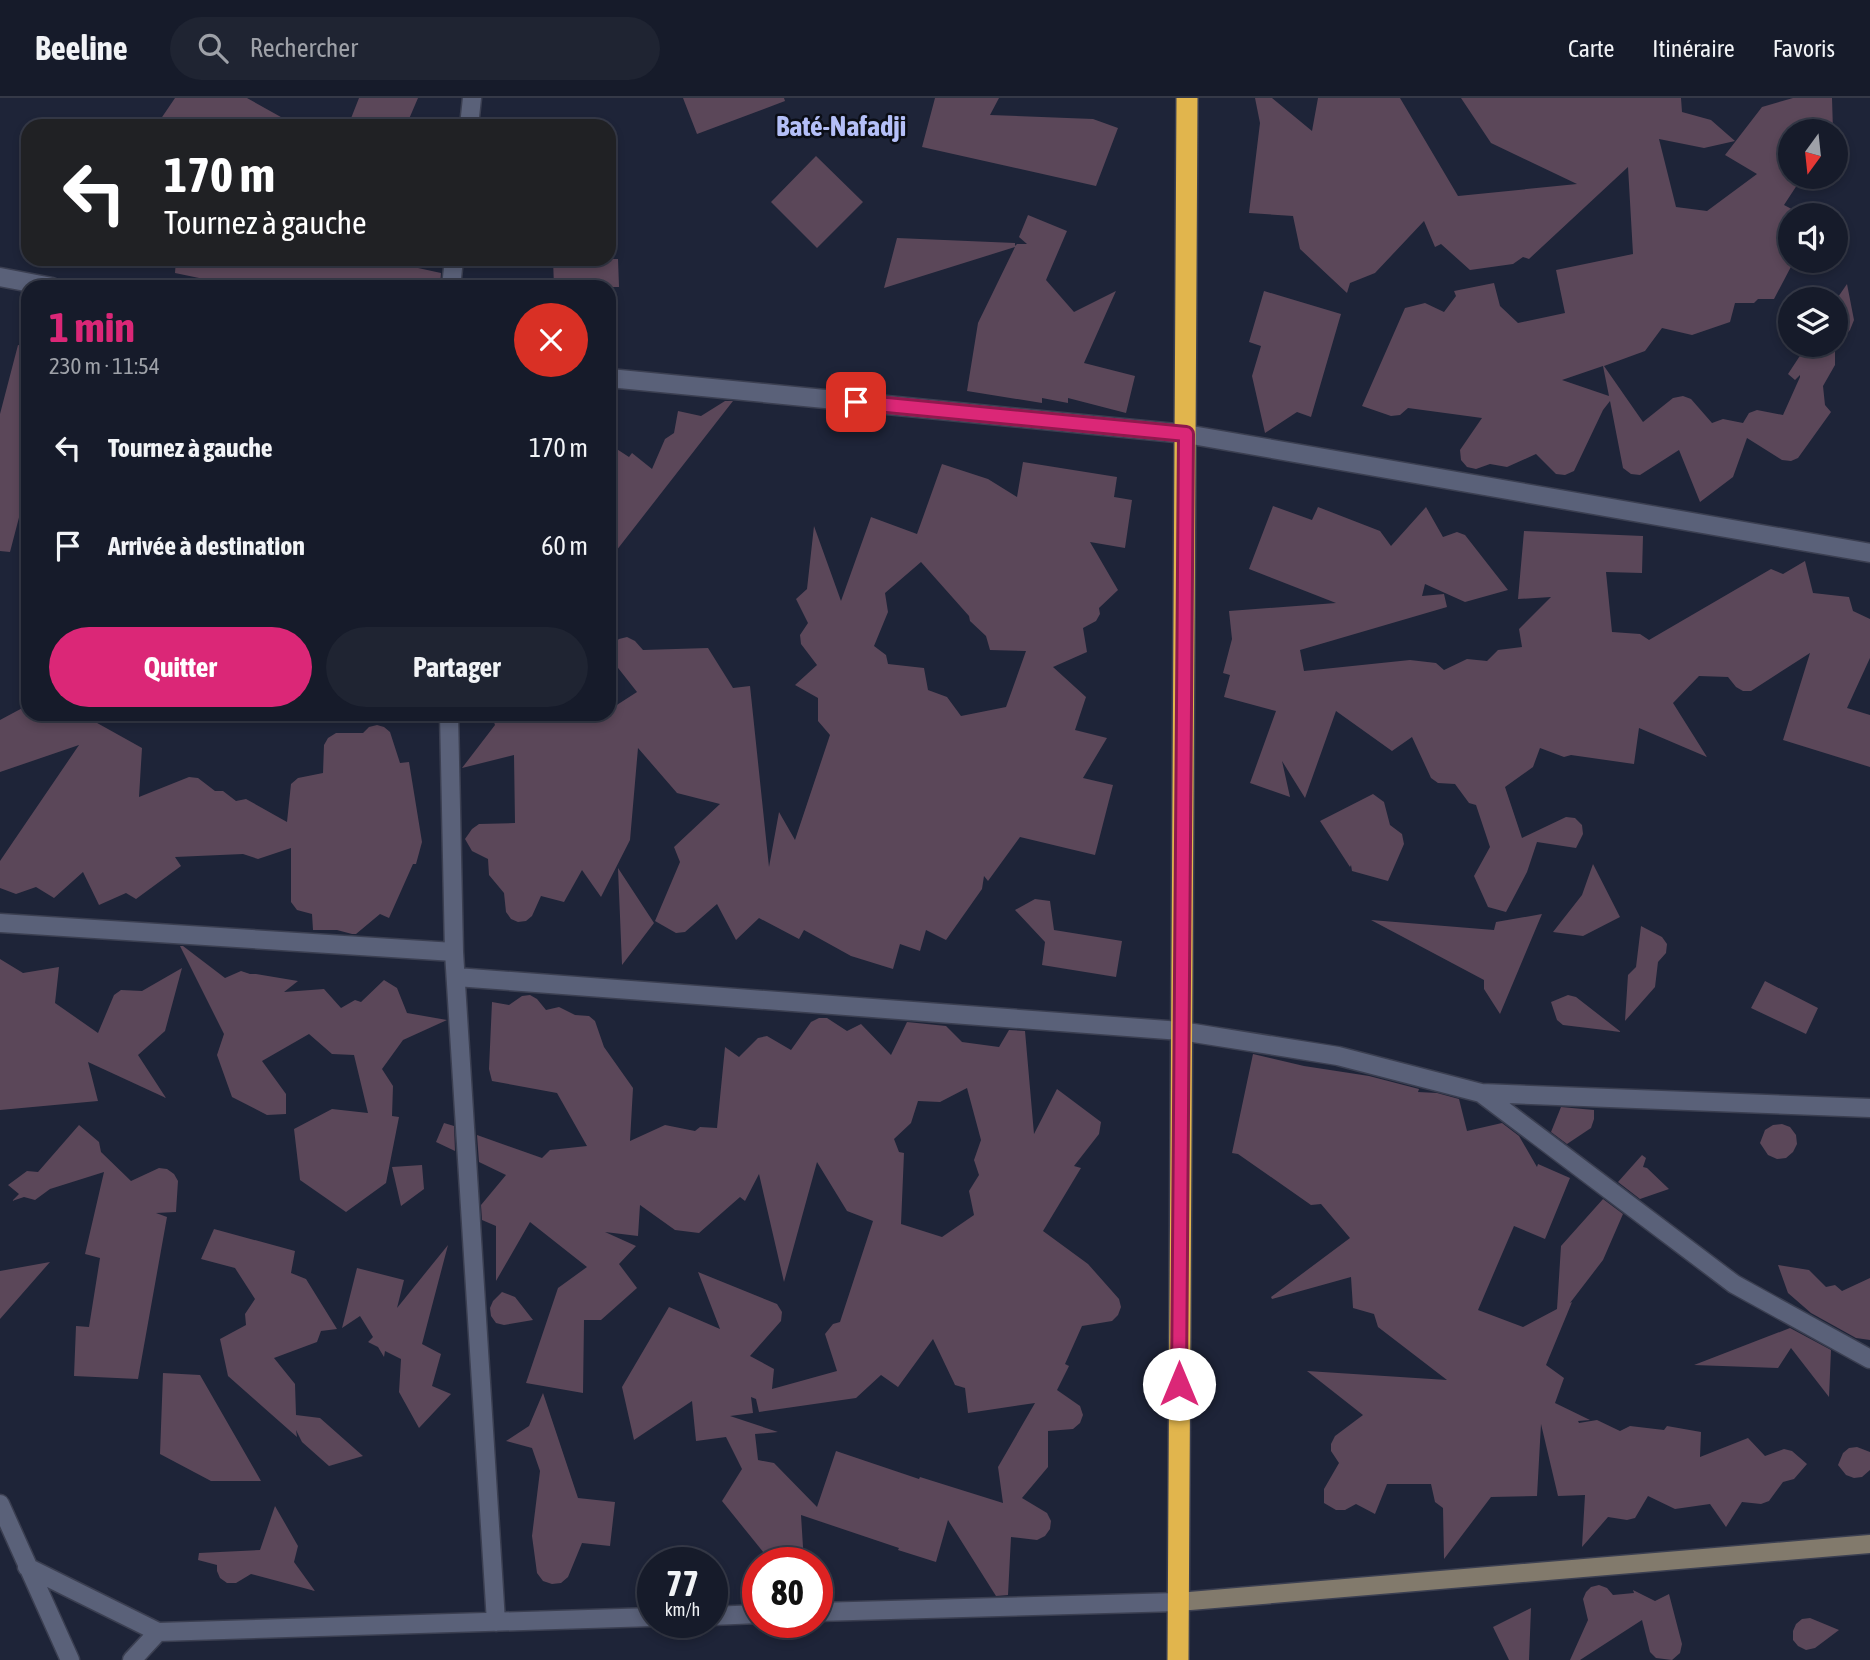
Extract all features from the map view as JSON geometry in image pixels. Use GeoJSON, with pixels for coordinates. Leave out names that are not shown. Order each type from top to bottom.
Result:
{"type":"FeatureCollection","features":[{"type":"Feature","properties":{"kind":"highway"},"geometry":{"type":"LineString","coordinates":[[1178,1660],[1187,98]]}},
{"type":"Feature","properties":{"kind":"street"},"geometry":{"type":"LineString","coordinates":[[470,119],[472,98]]}},
{"type":"Feature","properties":{"kind":"street"},"geometry":{"type":"LineString","coordinates":[[0,277],[21,281]]}},
{"type":"Feature","properties":{"kind":"street"},"geometry":{"type":"LineString","coordinates":[[616,379],[1186,434],[1870,553]]}},
{"type":"Feature","properties":{"kind":"street"},"geometry":{"type":"LineString","coordinates":[[449,721],[454,953],[496,1622]]}},
{"type":"Feature","properties":{"kind":"street"},"geometry":{"type":"LineString","coordinates":[[0,923],[454,953]]}},
{"type":"Feature","properties":{"kind":"street"},"geometry":{"type":"LineString","coordinates":[[456,977],[1181,1031],[1338,1056],[1481,1093],[1870,1108]]}},
{"type":"Feature","properties":{"kind":"street"},"geometry":{"type":"LineString","coordinates":[[1481,1093],[1734,1284],[1870,1359]]}},
{"type":"Feature","properties":{"kind":"street"},"geometry":{"type":"LineString","coordinates":[[0,1504],[70,1660]]}},
{"type":"Feature","properties":{"kind":"street"},"geometry":{"type":"LineString","coordinates":[[833,1612],[1178,1602],[1870,1544]]}},
{"type":"Feature","properties":{"kind":"street"},"geometry":{"type":"LineString","coordinates":[[27,1567],[158,1632],[637,1618]]}},
{"type":"Feature","properties":{"kind":"street"},"geometry":{"type":"LineString","coordinates":[[132,1660],[158,1632]]}},
{"type":"Feature","properties":{"kind":"building"},"geometry":{"type":"Polygon","coordinates":[[[175,98],[247,98],[284,119],[161,119],[175,98]]]}},
{"type":"Feature","properties":{"kind":"building"},"geometry":{"type":"Polygon","coordinates":[[[359,98],[418,98],[409,119],[351,119],[359,98]]]}},
{"type":"Feature","properties":{"kind":"building"},"geometry":{"type":"Polygon","coordinates":[[[683,98],[784,98],[785,101],[697,134],[683,98]]]}},
{"type":"Feature","properties":{"kind":"building"},"geometry":{"type":"Polygon","coordinates":[[[935,98],[999,98],[990,115],[1093,119],[1118,128],[1096,186],[922,147],[935,98]]]}},
{"type":"Feature","properties":{"kind":"building"},"geometry":{"type":"Polygon","coordinates":[[[1255,98],[1272,98],[1312,131],[1318,98],[1400,98],[1458,196],[1577,184],[1491,143],[1461,98],[1681,98],[1682,112],[1711,120],[1735,141],[1704,148],[1659,139],[1676,207],[1707,211],[1757,174],[1725,155],[1762,107],[1793,98],[1832,98],[1833,119],[1778,119],[1778,189],[1794,189],[1785,203],[1778,203],[1778,273],[1788,273],[1774,299],[1735,303],[1730,322],[1692,335],[1662,328],[1645,351],[1604,366],[1643,422],[1673,398],[1683,396],[1691,399],[1712,423],[1723,419],[1743,423],[1749,413],[1757,410],[1783,415],[1800,377],[1795,380],[1788,374],[1799,357],[1835,357],[1835,365],[1823,386],[1825,405],[1831,412],[1798,458],[1791,461],[1782,460],[1747,438],[1733,477],[1700,502],[1679,450],[1640,475],[1631,474],[1623,468],[1610,401],[1603,410],[1574,471],[1565,475],[1556,474],[1536,454],[1507,467],[1490,464],[1476,469],[1467,467],[1461,460],[1460,450],[1482,418],[1408,408],[1400,415],[1391,416],[1362,406],[1405,308],[1425,303],[1444,312],[1456,296],[1454,291],[1494,283],[1500,306],[1518,323],[1565,313],[1556,270],[1633,254],[1628,167],[1529,259],[1523,257],[1513,264],[1470,270],[1441,244],[1435,247],[1424,221],[1375,273],[1350,283],[1347,293],[1300,249],[1293,216],[1249,213],[1260,123],[1255,98]],[[1603,366],[1562,380],[1609,396],[1603,366]]]}},
{"type":"Feature","properties":{"kind":"building"},"geometry":{"type":"Polygon","coordinates":[[[816,156],[863,202],[817,248],[771,202],[816,156]]]}},
{"type":"Feature","properties":{"kind":"building"},"geometry":{"type":"Polygon","coordinates":[[[1028,215],[1067,231],[1046,280],[1074,312],[1116,291],[1084,363],[1135,376],[1126,413],[1068,398],[1068,403],[1042,398],[1042,403],[967,391],[978,323],[1015,247],[884,288],[897,238],[1015,243],[1015,246],[1027,244],[1019,237],[1028,215]]]}},
{"type":"Feature","properties":{"kind":"building"},"geometry":{"type":"Polygon","coordinates":[[[618,259],[619,287],[616,287],[616,280],[554,280],[553,266],[616,266],[618,259]]]}},
{"type":"Feature","properties":{"kind":"building"},"geometry":{"type":"Polygon","coordinates":[[[176,266],[409,266],[441,273],[440,280],[209,280],[175,273],[176,266]]]}},
{"type":"Feature","properties":{"kind":"building"},"geometry":{"type":"Polygon","coordinates":[[[1848,289],[1854,320],[1848,332],[1848,289]]]}},
{"type":"Feature","properties":{"kind":"building"},"geometry":{"type":"Polygon","coordinates":[[[1264,291],[1341,314],[1311,417],[1297,412],[1265,433],[1252,376],[1261,346],[1249,342],[1264,291]]]}},
{"type":"Feature","properties":{"kind":"building"},"geometry":{"type":"Polygon","coordinates":[[[18,345],[21,346],[21,510],[10,552],[0,551],[0,414],[18,345]]]}},
{"type":"Feature","properties":{"kind":"building"},"geometry":{"type":"Polygon","coordinates":[[[725,401],[733,401],[616,551],[616,449],[629,457],[632,453],[652,469],[665,439],[674,433],[678,411],[701,416],[725,401]]]}},
{"type":"Feature","properties":{"kind":"building"},"geometry":{"type":"Polygon","coordinates":[[[1023,462],[1117,477],[1114,497],[1132,500],[1125,548],[1090,542],[1118,590],[1099,608],[1100,614],[1096,621],[1083,628],[1087,652],[1053,667],[1086,697],[1075,730],[1107,738],[1083,778],[1113,785],[1095,855],[1020,837],[988,881],[984,876],[982,889],[946,940],[926,930],[920,951],[900,944],[893,969],[851,956],[804,930],[799,939],[759,918],[736,940],[717,904],[685,932],[676,933],[655,921],[680,862],[674,847],[720,804],[677,793],[638,748],[630,840],[601,897],[582,870],[564,902],[541,896],[532,916],[526,921],[511,919],[506,912],[504,893],[489,875],[488,859],[472,851],[465,839],[479,824],[515,823],[514,755],[462,768],[495,725],[494,721],[616,721],[616,706],[637,692],[616,665],[616,642],[619,639],[627,637],[643,650],[708,648],[733,688],[750,686],[769,867],[779,812],[795,840],[830,735],[818,721],[818,698],[795,685],[817,665],[801,644],[800,635],[808,623],[796,599],[807,589],[814,526],[841,601],[871,517],[917,534],[942,464],[988,479],[1017,497],[1023,462]],[[921,562],[885,593],[888,612],[874,646],[886,655],[888,664],[924,668],[928,690],[947,697],[961,716],[1006,707],[1026,651],[990,650],[986,636],[970,621],[969,616],[921,562]]]}},
{"type":"Feature","properties":{"kind":"building"},"geometry":{"type":"Polygon","coordinates":[[[1273,506],[1312,520],[1318,507],[1380,531],[1391,546],[1426,507],[1443,537],[1457,532],[1465,535],[1508,590],[1465,602],[1425,584],[1422,596],[1444,594],[1447,607],[1300,650],[1304,671],[1410,660],[1436,663],[1444,670],[1467,659],[1487,661],[1498,650],[1522,647],[1519,629],[1551,597],[1518,599],[1524,531],[1643,536],[1642,573],[1606,572],[1612,632],[1640,634],[1649,640],[1771,569],[1783,574],[1805,561],[1813,593],[1849,597],[1853,611],[1870,619],[1870,658],[1847,708],[1870,715],[1870,767],[1783,740],[1810,653],[1751,691],[1736,687],[1728,677],[1699,676],[1673,703],[1707,757],[1639,728],[1634,764],[1571,755],[1564,757],[1540,748],[1533,767],[1505,787],[1522,838],[1566,817],[1575,818],[1582,825],[1583,834],[1576,848],[1537,842],[1527,872],[1506,912],[1488,907],[1474,876],[1490,847],[1476,805],[1469,803],[1455,784],[1438,783],[1431,778],[1412,737],[1392,751],[1336,711],[1305,798],[1282,761],[1290,797],[1250,783],[1276,711],[1224,697],[1230,675],[1223,673],[1232,639],[1229,611],[1336,603],[1249,569],[1273,506]]]}},
{"type":"Feature","properties":{"kind":"building"},"geometry":{"type":"Polygon","coordinates":[[[21,709],[21,721],[94,721],[142,748],[139,797],[189,777],[198,778],[215,791],[223,791],[236,801],[246,799],[287,822],[291,784],[298,778],[323,773],[324,745],[328,738],[336,733],[363,733],[369,727],[384,727],[390,732],[400,763],[409,762],[422,842],[416,864],[413,864],[389,918],[380,914],[356,934],[337,930],[313,930],[312,914],[297,910],[291,902],[291,848],[258,859],[243,854],[175,857],[181,866],[136,899],[126,893],[99,905],[83,872],[54,898],[36,887],[16,894],[0,888],[0,861],[79,745],[0,772],[0,720],[21,709]]]}},
{"type":"Feature","properties":{"kind":"building"},"geometry":{"type":"Polygon","coordinates":[[[1373,794],[1384,802],[1390,825],[1402,834],[1404,844],[1388,881],[1352,871],[1351,865],[1350,867],[1320,821],[1373,794]]]}},
{"type":"Feature","properties":{"kind":"building"},"geometry":{"type":"Polygon","coordinates":[[[1593,864],[1620,917],[1583,936],[1553,932],[1582,895],[1593,864]]]}},
{"type":"Feature","properties":{"kind":"building"},"geometry":{"type":"Polygon","coordinates":[[[618,868],[654,923],[622,965],[618,868]]]}},
{"type":"Feature","properties":{"kind":"building"},"geometry":{"type":"Polygon","coordinates":[[[1035,899],[1050,901],[1054,930],[1122,941],[1116,977],[1042,965],[1045,942],[1015,910],[1035,899]]]}},
{"type":"Feature","properties":{"kind":"building"},"geometry":{"type":"Polygon","coordinates":[[[1542,914],[1500,1014],[1484,989],[1484,980],[1371,920],[1494,930],[1496,922],[1542,914]]]}},
{"type":"Feature","properties":{"kind":"building"},"geometry":{"type":"Polygon","coordinates":[[[1641,926],[1662,937],[1667,944],[1666,953],[1658,962],[1655,987],[1625,1021],[1628,975],[1636,967],[1641,926]]]}},
{"type":"Feature","properties":{"kind":"building"},"geometry":{"type":"Polygon","coordinates":[[[180,946],[225,978],[241,971],[298,981],[284,992],[324,989],[341,1008],[355,1000],[361,1002],[384,980],[397,988],[407,1013],[447,1020],[403,1040],[382,1069],[393,1086],[392,1116],[399,1117],[386,1183],[346,1212],[300,1180],[294,1129],[332,1109],[368,1113],[354,1055],[332,1054],[309,1034],[262,1061],[286,1094],[286,1114],[267,1115],[232,1097],[217,1055],[224,1034],[180,946]]]}},
{"type":"Feature","properties":{"kind":"building"},"geometry":{"type":"Polygon","coordinates":[[[0,959],[23,973],[59,967],[55,1003],[98,1033],[114,995],[121,990],[142,991],[182,968],[165,1031],[138,1055],[166,1098],[88,1062],[98,1101],[0,1110],[0,959]]]}},
{"type":"Feature","properties":{"kind":"building"},"geometry":{"type":"Polygon","coordinates":[[[1765,981],[1818,1008],[1806,1034],[1751,1008],[1765,981]]]}},
{"type":"Feature","properties":{"kind":"building"},"geometry":{"type":"Polygon","coordinates":[[[530,995],[546,1010],[559,1007],[575,1015],[589,1016],[595,1021],[604,1047],[633,1088],[630,1141],[665,1125],[695,1131],[700,1127],[717,1128],[725,1047],[739,1057],[758,1038],[767,1036],[791,1050],[811,1022],[819,1018],[827,1018],[847,1031],[861,1024],[891,1055],[907,1022],[946,1026],[962,1042],[999,1047],[1009,1030],[1025,1031],[1034,1134],[1057,1089],[1101,1122],[1099,1134],[1074,1166],[1081,1168],[1043,1231],[1088,1264],[1119,1299],[1121,1307],[1112,1321],[1082,1326],[1065,1364],[1069,1366],[1057,1390],[1080,1406],[1083,1415],[1080,1423],[1073,1429],[1048,1431],[1048,1467],[1022,1498],[1047,1513],[1051,1521],[1050,1529],[1045,1536],[1037,1540],[1011,1537],[1008,1595],[996,1596],[948,1520],[936,1562],[801,1515],[803,1547],[759,1547],[722,1501],[742,1469],[726,1437],[696,1441],[692,1401],[634,1440],[622,1387],[669,1307],[720,1329],[698,1272],[777,1304],[782,1312],[781,1321],[750,1356],[774,1369],[772,1389],[837,1371],[825,1334],[833,1324],[840,1322],[873,1221],[847,1211],[817,1162],[784,1282],[759,1174],[745,1201],[740,1197],[699,1233],[675,1230],[640,1205],[638,1236],[605,1232],[636,1246],[619,1264],[637,1288],[601,1320],[584,1320],[583,1393],[526,1383],[558,1288],[587,1267],[530,1222],[496,1281],[496,1226],[482,1220],[481,1205],[506,1175],[479,1162],[477,1135],[542,1158],[550,1150],[587,1146],[557,1093],[492,1081],[489,1069],[492,1002],[509,1005],[522,996],[530,995]],[[967,1088],[940,1102],[918,1101],[911,1123],[894,1139],[899,1152],[904,1153],[901,1224],[942,1237],[974,1215],[969,1191],[979,1175],[974,1160],[981,1140],[967,1088]],[[933,1339],[898,1387],[881,1375],[856,1398],[759,1412],[756,1399],[751,1397],[753,1413],[730,1416],[778,1432],[755,1434],[758,1460],[774,1463],[817,1507],[836,1451],[1003,1503],[998,1467],[1035,1403],[968,1413],[965,1388],[955,1385],[933,1339]]]}},
{"type":"Feature","properties":{"kind":"building"},"geometry":{"type":"Polygon","coordinates":[[[1568,995],[1576,997],[1621,1032],[1563,1025],[1557,1020],[1551,1002],[1568,995]]]}},
{"type":"Feature","properties":{"kind":"building"},"geometry":{"type":"Polygon","coordinates":[[[1253,1054],[1304,1066],[1369,1076],[1419,1089],[1418,1092],[1437,1093],[1459,1099],[1467,1131],[1502,1123],[1519,1136],[1537,1167],[1538,1164],[1570,1178],[1545,1239],[1514,1226],[1478,1310],[1523,1327],[1557,1309],[1561,1246],[1603,1199],[1623,1214],[1603,1260],[1570,1303],[1572,1302],[1546,1365],[1564,1378],[1555,1403],[1590,1420],[1578,1421],[1579,1423],[1597,1420],[1620,1431],[1630,1426],[1664,1430],[1667,1426],[1701,1432],[1700,1457],[1748,1438],[1765,1456],[1784,1449],[1792,1451],[1807,1464],[1794,1479],[1783,1482],[1769,1501],[1761,1504],[1742,1502],[1726,1527],[1710,1504],[1675,1509],[1648,1496],[1635,1518],[1627,1520],[1608,1517],[1582,1547],[1585,1495],[1558,1496],[1541,1424],[1537,1496],[1491,1497],[1444,1559],[1443,1508],[1435,1502],[1431,1484],[1387,1484],[1375,1514],[1356,1504],[1345,1510],[1336,1510],[1324,1503],[1324,1489],[1339,1463],[1331,1451],[1331,1444],[1335,1436],[1363,1415],[1307,1371],[1447,1380],[1378,1327],[1374,1314],[1353,1308],[1351,1277],[1272,1299],[1271,1297],[1350,1238],[1321,1204],[1311,1205],[1238,1154],[1232,1153],[1253,1054]]]}},
{"type":"Feature","properties":{"kind":"building"},"geometry":{"type":"Polygon","coordinates":[[[1561,1107],[1594,1110],[1591,1128],[1567,1144],[1551,1132],[1561,1107]]]}},
{"type":"Feature","properties":{"kind":"building"},"geometry":{"type":"Polygon","coordinates":[[[444,1123],[454,1126],[455,1151],[436,1142],[444,1123]]]}},
{"type":"Feature","properties":{"kind":"building"},"geometry":{"type":"Polygon","coordinates":[[[1782,1124],[1790,1127],[1796,1135],[1797,1144],[1786,1158],[1777,1159],[1768,1155],[1760,1143],[1765,1130],[1782,1124]]]}},
{"type":"Feature","properties":{"kind":"building"},"geometry":{"type":"Polygon","coordinates":[[[79,1125],[99,1142],[101,1152],[131,1181],[159,1168],[167,1169],[178,1181],[176,1212],[156,1213],[167,1217],[138,1379],[74,1376],[76,1326],[89,1327],[100,1258],[85,1254],[104,1172],[50,1189],[35,1200],[24,1197],[12,1201],[19,1194],[8,1185],[27,1171],[38,1172],[79,1125]]]}},
{"type":"Feature","properties":{"kind":"building"},"geometry":{"type":"Polygon","coordinates":[[[1642,1155],[1646,1158],[1643,1167],[1669,1189],[1640,1199],[1618,1182],[1642,1155]]]}},
{"type":"Feature","properties":{"kind":"building"},"geometry":{"type":"Polygon","coordinates":[[[422,1165],[424,1189],[401,1206],[392,1167],[422,1165]]]}},
{"type":"Feature","properties":{"kind":"building"},"geometry":{"type":"Polygon","coordinates":[[[214,1229],[295,1251],[291,1273],[306,1279],[337,1329],[321,1331],[317,1342],[274,1358],[295,1384],[296,1415],[320,1418],[363,1456],[329,1466],[302,1442],[296,1430],[297,1437],[228,1376],[220,1339],[246,1325],[245,1314],[255,1299],[235,1268],[201,1259],[214,1229]]]}},
{"type":"Feature","properties":{"kind":"building"},"geometry":{"type":"Polygon","coordinates":[[[448,1245],[422,1344],[441,1354],[432,1386],[451,1394],[419,1428],[399,1392],[401,1359],[385,1351],[384,1357],[378,1347],[368,1342],[373,1337],[360,1316],[342,1328],[357,1268],[404,1280],[397,1308],[448,1245]]]}},
{"type":"Feature","properties":{"kind":"building"},"geometry":{"type":"Polygon","coordinates":[[[50,1262],[0,1319],[0,1271],[50,1262]]]}},
{"type":"Feature","properties":{"kind":"building"},"geometry":{"type":"Polygon","coordinates":[[[1778,1265],[1809,1270],[1826,1287],[1835,1285],[1842,1291],[1870,1278],[1870,1340],[1856,1338],[1811,1313],[1788,1293],[1778,1265]]]}},
{"type":"Feature","properties":{"kind":"building"},"geometry":{"type":"Polygon","coordinates":[[[502,1292],[515,1297],[533,1320],[504,1325],[496,1323],[490,1308],[502,1292]]]}},
{"type":"Feature","properties":{"kind":"building"},"geometry":{"type":"Polygon","coordinates":[[[1790,1328],[1831,1350],[1829,1397],[1791,1348],[1778,1368],[1694,1365],[1790,1328]]]}},
{"type":"Feature","properties":{"kind":"building"},"geometry":{"type":"Polygon","coordinates":[[[163,1373],[200,1375],[261,1481],[211,1481],[160,1454],[163,1373]]]}},
{"type":"Feature","properties":{"kind":"building"},"geometry":{"type":"Polygon","coordinates":[[[543,1393],[578,1498],[615,1502],[610,1546],[582,1543],[568,1577],[561,1583],[552,1584],[543,1581],[537,1573],[532,1536],[540,1471],[532,1448],[506,1441],[529,1426],[543,1393]]]}},
{"type":"Feature","properties":{"kind":"building"},"geometry":{"type":"Polygon","coordinates":[[[1857,1447],[1870,1452],[1870,1470],[1862,1477],[1854,1478],[1846,1475],[1838,1465],[1843,1453],[1849,1448],[1857,1447]]]}},
{"type":"Feature","properties":{"kind":"building"},"geometry":{"type":"Polygon","coordinates":[[[275,1506],[298,1546],[294,1562],[315,1591],[251,1574],[236,1583],[227,1583],[220,1578],[217,1565],[198,1560],[199,1553],[260,1550],[275,1506]]]}},
{"type":"Feature","properties":{"kind":"building"},"geometry":{"type":"Polygon","coordinates":[[[1599,1585],[1607,1588],[1613,1595],[1634,1593],[1633,1590],[1655,1601],[1669,1594],[1682,1644],[1680,1653],[1672,1660],[1656,1658],[1650,1652],[1642,1620],[1580,1660],[1570,1660],[1588,1620],[1583,1599],[1591,1587],[1599,1585]]]}},
{"type":"Feature","properties":{"kind":"building"},"geometry":{"type":"Polygon","coordinates":[[[1531,1608],[1529,1660],[1509,1660],[1493,1627],[1531,1608]]]}},
{"type":"Feature","properties":{"kind":"building"},"geometry":{"type":"Polygon","coordinates":[[[1810,1618],[1839,1630],[1815,1648],[1806,1650],[1793,1640],[1793,1631],[1802,1619],[1810,1618]]]}},
{"type":"Feature","properties":{"kind":"district","name":"Baté-Nafadji"},"geometry":{"type":"Point","coordinates":[841,126]}},
{"type":"Feature","properties":{"kind":"route"},"geometry":{"type":"LineString","coordinates":[[856,402],[1186,434],[1179,1384]]}}]}
